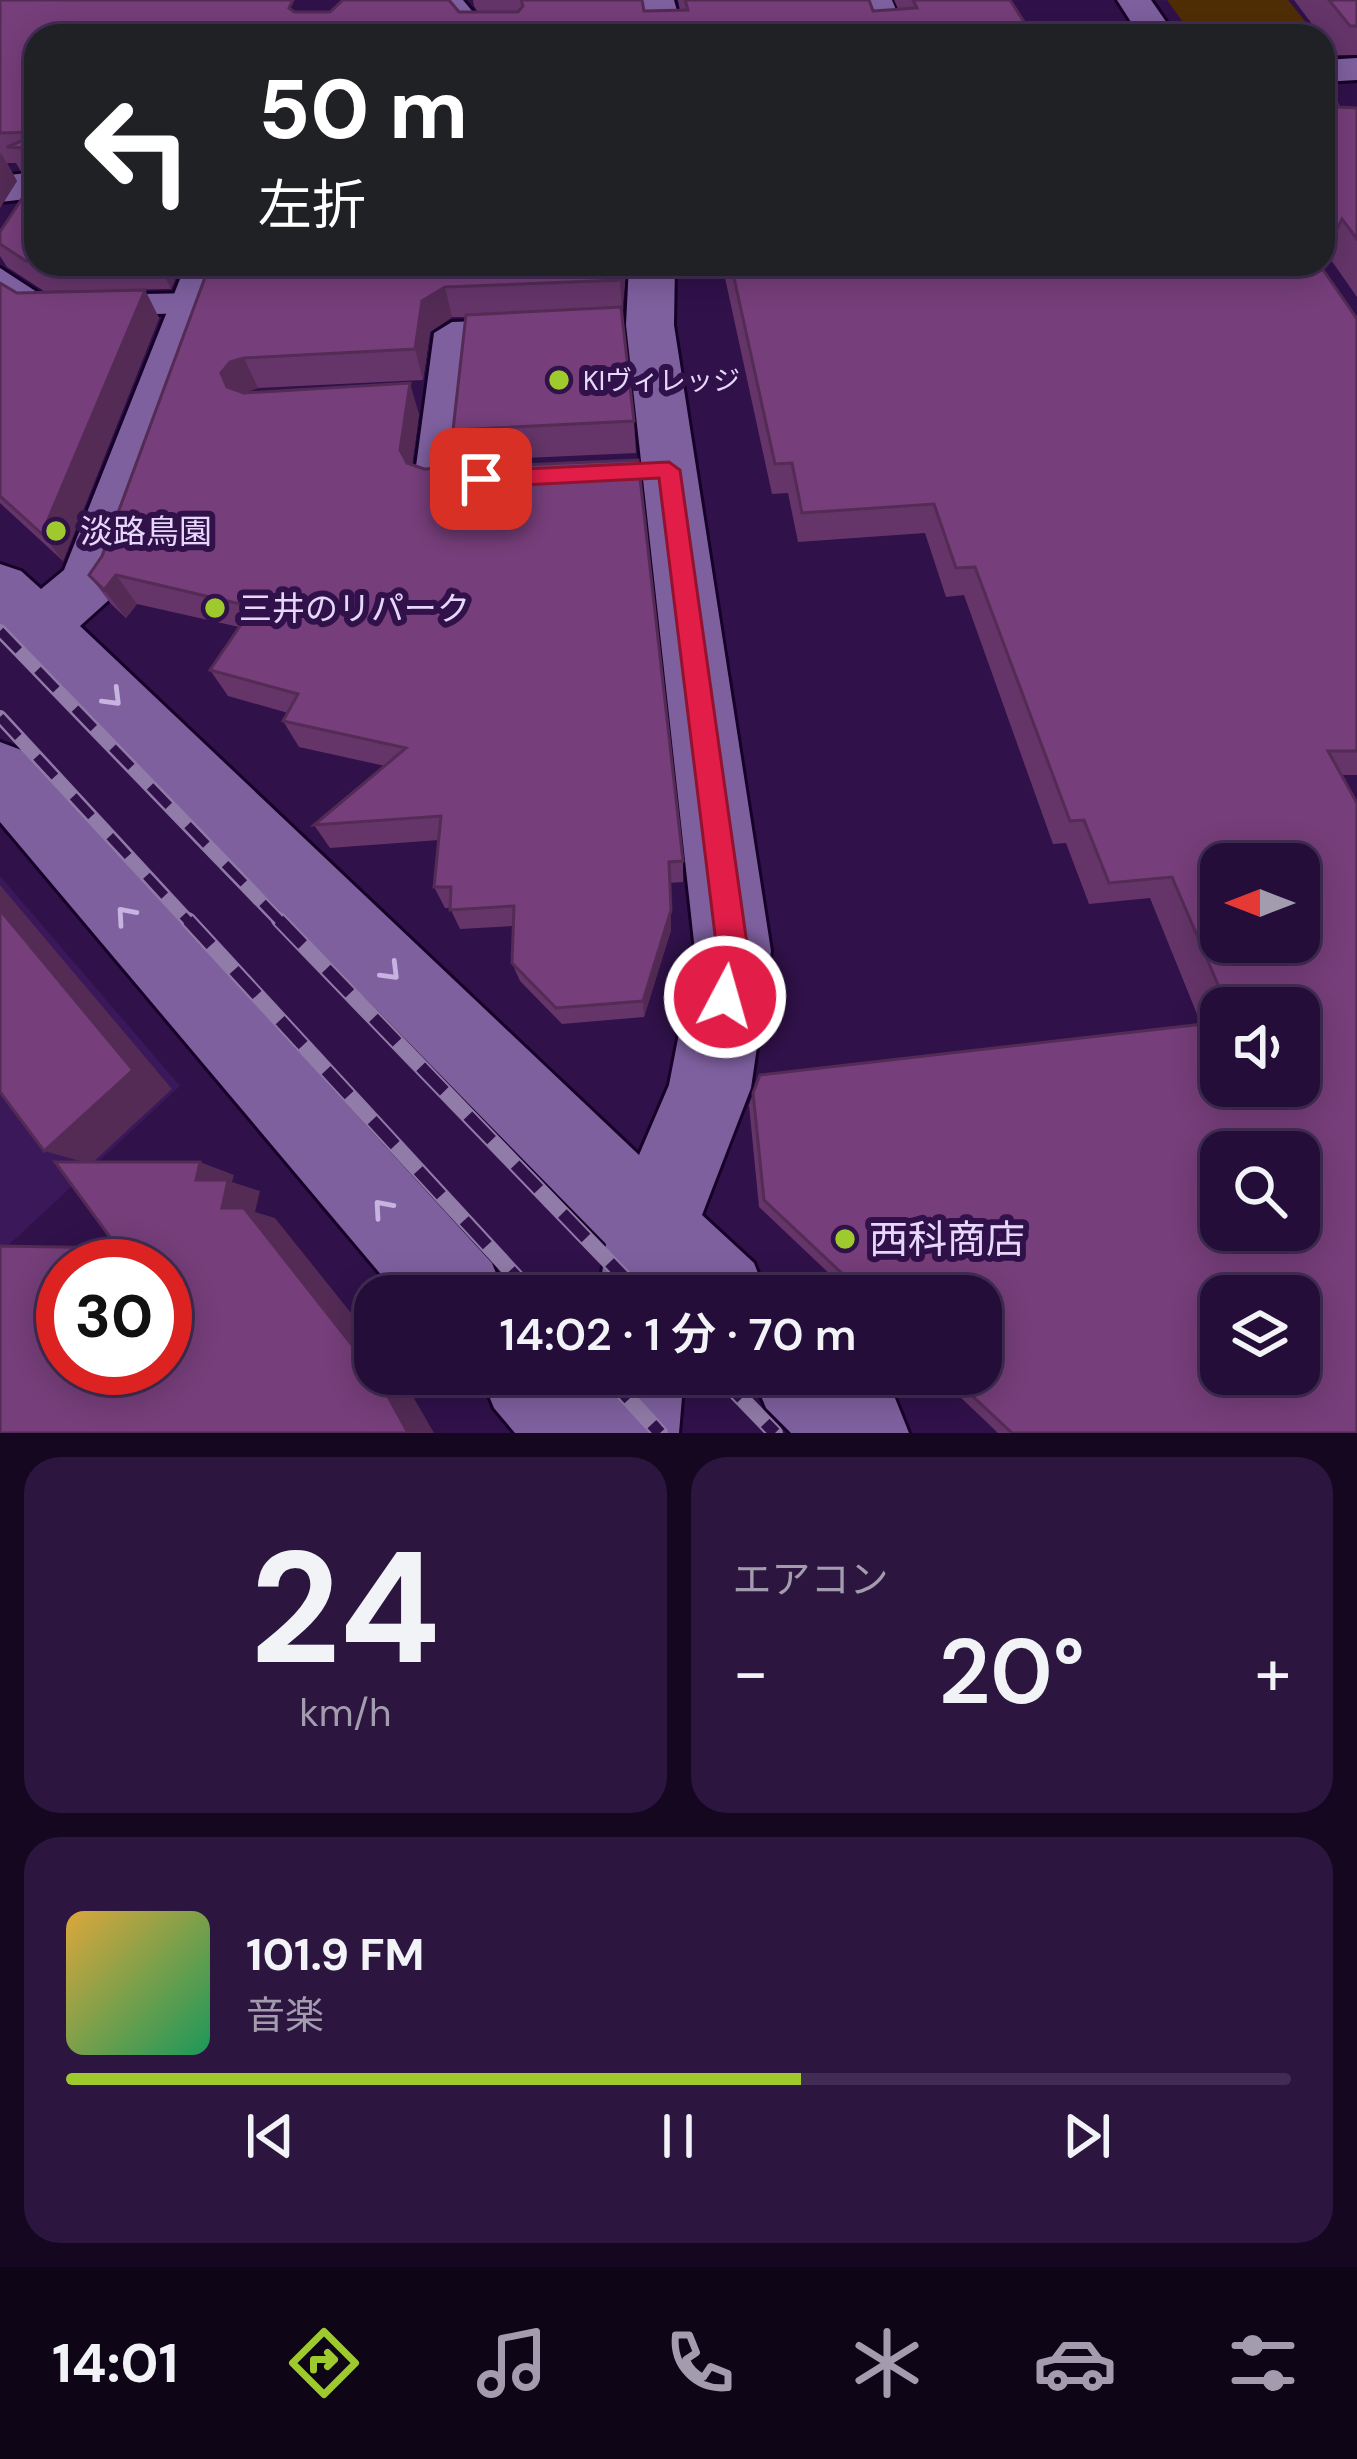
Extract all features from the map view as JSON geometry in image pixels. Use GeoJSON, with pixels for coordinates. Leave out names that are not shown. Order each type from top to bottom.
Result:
{"type":"FeatureCollection","features":[{"type":"Feature","properties":{"kind":"street"},"geometry":{"type":"LineString","coordinates":[[415,4],[454,3]]}},
{"type":"Feature","properties":{"kind":"street"},"geometry":{"type":"LineString","coordinates":[[0,250],[24,209]]}},
{"type":"Feature","properties":{"kind":"street"},"geometry":{"type":"LineString","coordinates":[[202,284],[89,583],[20,606],[648,1262],[676,1275]]}},
{"type":"Feature","properties":{"kind":"street"},"geometry":{"type":"LineString","coordinates":[[636,305],[645,471],[733,951],[710,1088],[648,1262]]}},
{"type":"Feature","properties":{"kind":"street"},"geometry":{"type":"LineString","coordinates":[[0,772],[441,1275]]}},
{"type":"Feature","properties":{"kind":"street"},"geometry":{"type":"LineString","coordinates":[[546,1395],[579,1433]]}},
{"type":"Feature","properties":{"kind":"street"},"geometry":{"type":"LineString","coordinates":[[630,1433],[634,1395]]}},
{"type":"Feature","properties":{"kind":"street"},"geometry":{"type":"LineString","coordinates":[[821,1395],[860,1433]]}},
{"type":"Feature","properties":{"kind":"lane"},"geometry":{"type":"LineString","coordinates":[[0,278],[35,307],[202,284]]}},
{"type":"Feature","properties":{"kind":"lane"},"geometry":{"type":"LineString","coordinates":[[528,477],[434,482],[452,333],[562,329]]}},
{"type":"Feature","properties":{"kind":"lane"},"geometry":{"type":"LineString","coordinates":[[398,398],[444,395]]}},
{"type":"Feature","properties":{"kind":"shaded area"},"geometry":{"type":"Polygon","coordinates":[[[1167,0],[1288,0],[1307,24],[1184,24],[1167,0]]]}},
{"type":"Feature","properties":{"kind":"shaded area"},"geometry":{"type":"Polygon","coordinates":[[[0,876],[180,1086],[0,1253],[0,876]]]}},
{"type":"Feature","properties":{"kind":"building"},"geometry":{"type":"Polygon","coordinates":[[[0,0],[293,0],[289,8],[294,12],[330,12],[343,0],[449,0],[459,12],[518,12],[521,0],[642,0],[644,11],[688,10],[685,0],[869,0],[873,11],[917,8],[913,0],[1010,0],[1025,24],[24,24],[24,132],[0,133],[0,0]]]}},
{"type":"Feature","properties":{"kind":"building"},"geometry":{"type":"Polygon","coordinates":[[[1329,0],[1357,0],[1357,26],[1350,26],[1329,0]]]}},
{"type":"Feature","properties":{"kind":"building"},"geometry":{"type":"Polygon","coordinates":[[[1335,99],[1339,107],[1357,108],[1357,239],[1342,219],[1337,229],[1335,99]]]}},
{"type":"Feature","properties":{"kind":"building"},"geometry":{"type":"Polygon","coordinates":[[[24,148],[24,260],[0,244],[0,232],[23,197],[24,148]]]}},
{"type":"Feature","properties":{"kind":"building"},"geometry":{"type":"Polygon","coordinates":[[[206,276],[620,276],[620,280],[445,287],[422,301],[415,349],[244,358],[230,362],[221,373],[227,387],[244,393],[410,383],[400,450],[407,463],[424,469],[638,460],[683,861],[669,862],[671,910],[643,1001],[556,1008],[512,963],[514,906],[450,910],[451,887],[434,887],[441,816],[314,825],[406,748],[283,721],[298,694],[210,670],[253,607],[116,575],[104,590],[89,575],[102,556],[206,276]]]}},
{"type":"Feature","properties":{"kind":"building"},"geometry":{"type":"Polygon","coordinates":[[[734,276],[1327,276],[1357,319],[1357,751],[1328,751],[1357,803],[1357,1433],[1012,1433],[971,1395],[1002,1395],[1002,1275],[844,1275],[764,1200],[753,1093],[760,1075],[1200,1024],[1200,1107],[1320,1107],[1320,987],[1219,987],[1209,963],[1320,963],[1320,843],[1200,843],[1200,942],[1172,877],[1109,883],[1084,820],[1070,821],[975,567],[956,568],[934,504],[802,513],[792,463],[775,464],[734,276]]]}},
{"type":"Feature","properties":{"kind":"building"},"geometry":{"type":"Polygon","coordinates":[[[0,283],[17,293],[145,290],[42,534],[0,496],[0,283]]]}},
{"type":"Feature","properties":{"kind":"building"},"geometry":{"type":"Polygon","coordinates":[[[621,307],[634,421],[453,430],[466,315],[621,307]]]}},
{"type":"Feature","properties":{"kind":"building"},"geometry":{"type":"Polygon","coordinates":[[[0,910],[133,1070],[44,1151],[0,1092],[0,910]]]}},
{"type":"Feature","properties":{"kind":"building"},"geometry":{"type":"Polygon","coordinates":[[[55,1162],[200,1162],[196,1180],[228,1180],[222,1208],[244,1208],[354,1348],[354,1395],[387,1395],[408,1433],[0,1433],[0,1246],[36,1247],[36,1395],[192,1395],[192,1239],[111,1239],[55,1162]]]}},
{"type":"Feature","properties":{"kind":"railway"},"geometry":{"type":"LineString","coordinates":[[0,631],[282,923]]}},
{"type":"Feature","properties":{"kind":"railway"},"geometry":{"type":"LineString","coordinates":[[0,717],[190,923]]}},
{"type":"Feature","properties":{"kind":"railway"},"geometry":{"type":"LineString","coordinates":[[188,920],[515,1275]]}},
{"type":"Feature","properties":{"kind":"railway"},"geometry":{"type":"LineString","coordinates":[[279,920],[622,1275]]}},
{"type":"Feature","properties":{"kind":"railway"},"geometry":{"type":"LineString","coordinates":[[625,1395],[660,1433]]}},
{"type":"Feature","properties":{"kind":"railway"},"geometry":{"type":"LineString","coordinates":[[738,1395],[775,1433]]}},
{"type":"Feature","properties":{"kind":"place","name":"KIヴィレッジ"},"geometry":{"type":"Point","coordinates":[559,380]}},
{"type":"Feature","properties":{"kind":"place","name":"淡路鳥園"},"geometry":{"type":"Point","coordinates":[56,531]}},
{"type":"Feature","properties":{"kind":"place","name":"三井のリパーク"},"geometry":{"type":"Point","coordinates":[215,608]}},
{"type":"Feature","properties":{"kind":"place","name":"西科商店"},"geometry":{"type":"Point","coordinates":[845,1239]}},
{"type":"Feature","properties":{"kind":"route"},"geometry":{"type":"LineString","coordinates":[[481,479],[669,470],[733,951],[725,997]]}}]}
